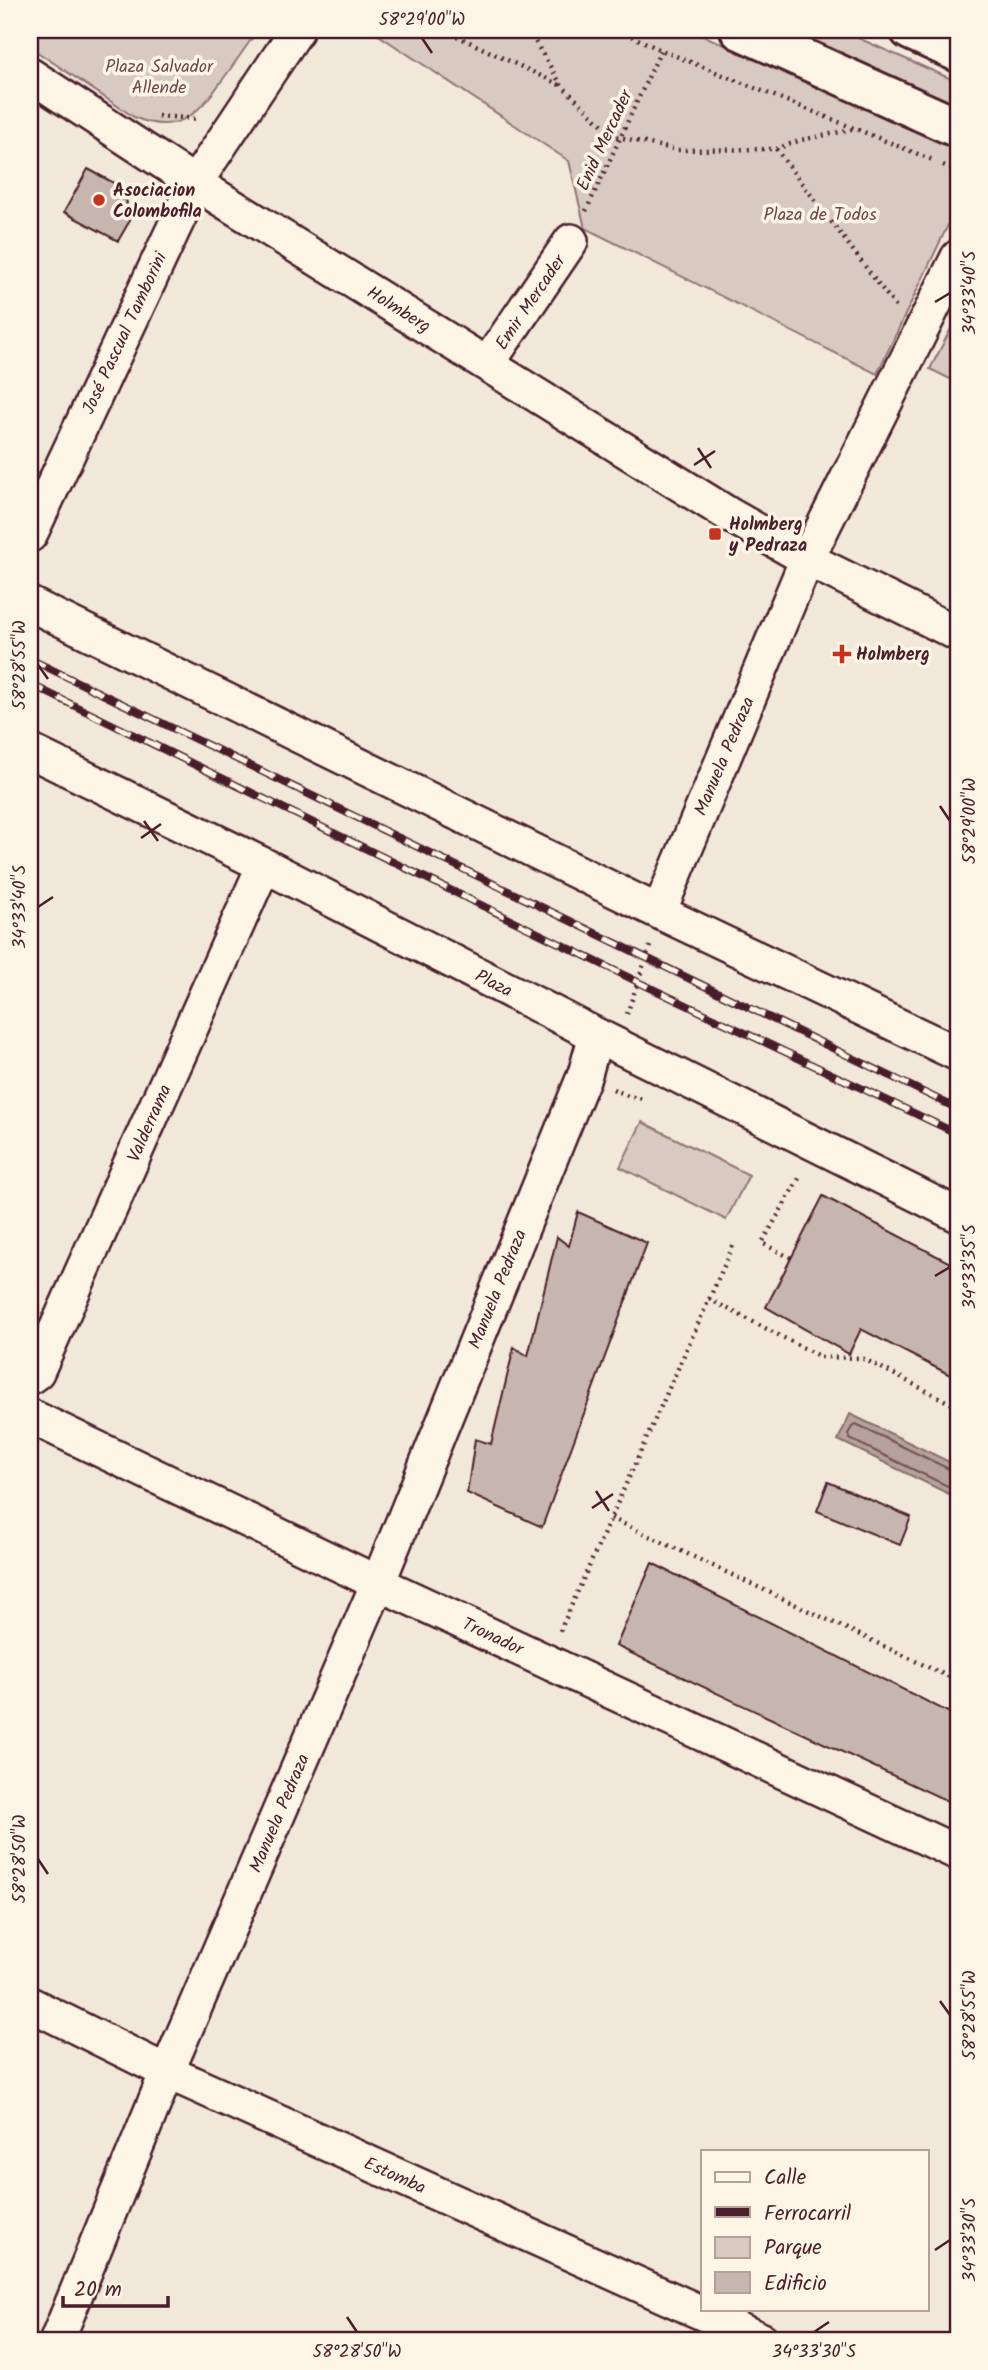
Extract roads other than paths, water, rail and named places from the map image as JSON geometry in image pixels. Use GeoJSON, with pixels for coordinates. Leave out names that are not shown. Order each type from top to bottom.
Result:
{"type":"FeatureCollection","features":[{"type":"Feature","properties":{"kind":"main road"},"geometry":{"type":"LineString","coordinates":[[740,30],[958,128]]}},
{"type":"Feature","properties":{"kind":"main road"},"geometry":{"type":"LineString","coordinates":[[910,30],[958,52]]}},
{"type":"Feature","properties":{"kind":"street","name":"José Pascual Tamborini"},"geometry":{"type":"LineString","coordinates":[[30,535],[195,183],[297,30]]}},
{"type":"Feature","properties":{"kind":"street","name":"Holmberg"},"geometry":{"type":"LineString","coordinates":[[30,75],[195,183],[728,514],[807,559],[958,634]]}},
{"type":"Feature","properties":{"kind":"street","name":"Emir Mercader"},"geometry":{"type":"LineString","coordinates":[[488,363],[571,242]]}},
{"type":"Feature","properties":{"kind":"street","name":"Manuela Pedraza"},"geometry":{"type":"LineString","coordinates":[[659,912],[807,559],[958,257]]}},
{"type":"Feature","properties":{"kind":"street"},"geometry":{"type":"LineString","coordinates":[[30,604],[659,912],[958,1054]]}},
{"type":"Feature","properties":{"kind":"street","name":"Plaza"},"geometry":{"type":"LineString","coordinates":[[30,751],[264,865],[596,1035],[958,1215]]}},
{"type":"Feature","properties":{"kind":"street","name":"Valderrama"},"geometry":{"type":"LineString","coordinates":[[30,1377],[37,1372],[264,865]]}},
{"type":"Feature","properties":{"kind":"street","name":"Manuela Pedraza"},"geometry":{"type":"LineString","coordinates":[[57,2340],[167,2072],[377,1583],[584,1074],[596,1035]]}},
{"type":"Feature","properties":{"kind":"street","name":"Tronador"},"geometry":{"type":"LineString","coordinates":[[30,1416],[377,1583],[958,1853]]}},
{"type":"Feature","properties":{"kind":"street","name":"Estomba"},"geometry":{"type":"LineString","coordinates":[[30,2004],[167,2072],[762,2340]]}},
{"type":"Feature","properties":{"kind":"water"},"geometry":{"type":"Polygon","coordinates":[[[850,1414],[958,1466],[957,1498],[838,1440],[850,1414]]]}},
{"type":"Feature","properties":{"kind":"railway"},"geometry":{"type":"LineString","coordinates":[[30,659],[958,1109]]}},
{"type":"Feature","properties":{"kind":"railway"},"geometry":{"type":"LineString","coordinates":[[30,684],[638,982],[958,1134]]}},
{"type":"Feature","properties":{"kind":"place","name":"Asociacion Colombofila"},"geometry":{"type":"Point","coordinates":[99,200]}},
{"type":"Feature","properties":{"kind":"place","name":"Holmberg y Pedraza"},"geometry":{"type":"Point","coordinates":[715,534]}},
{"type":"Feature","properties":{"kind":"place","name":"Holmberg"},"geometry":{"type":"Point","coordinates":[842,654]}},
{"type":"Feature","properties":{"kind":"park label","name":"Plaza Salvador Allende"},"geometry":{"type":"Point","coordinates":[159,76]}},
{"type":"Feature","properties":{"kind":"park label","name":"Plaza de Todos"},"geometry":{"type":"Point","coordinates":[820,214]}}]}
